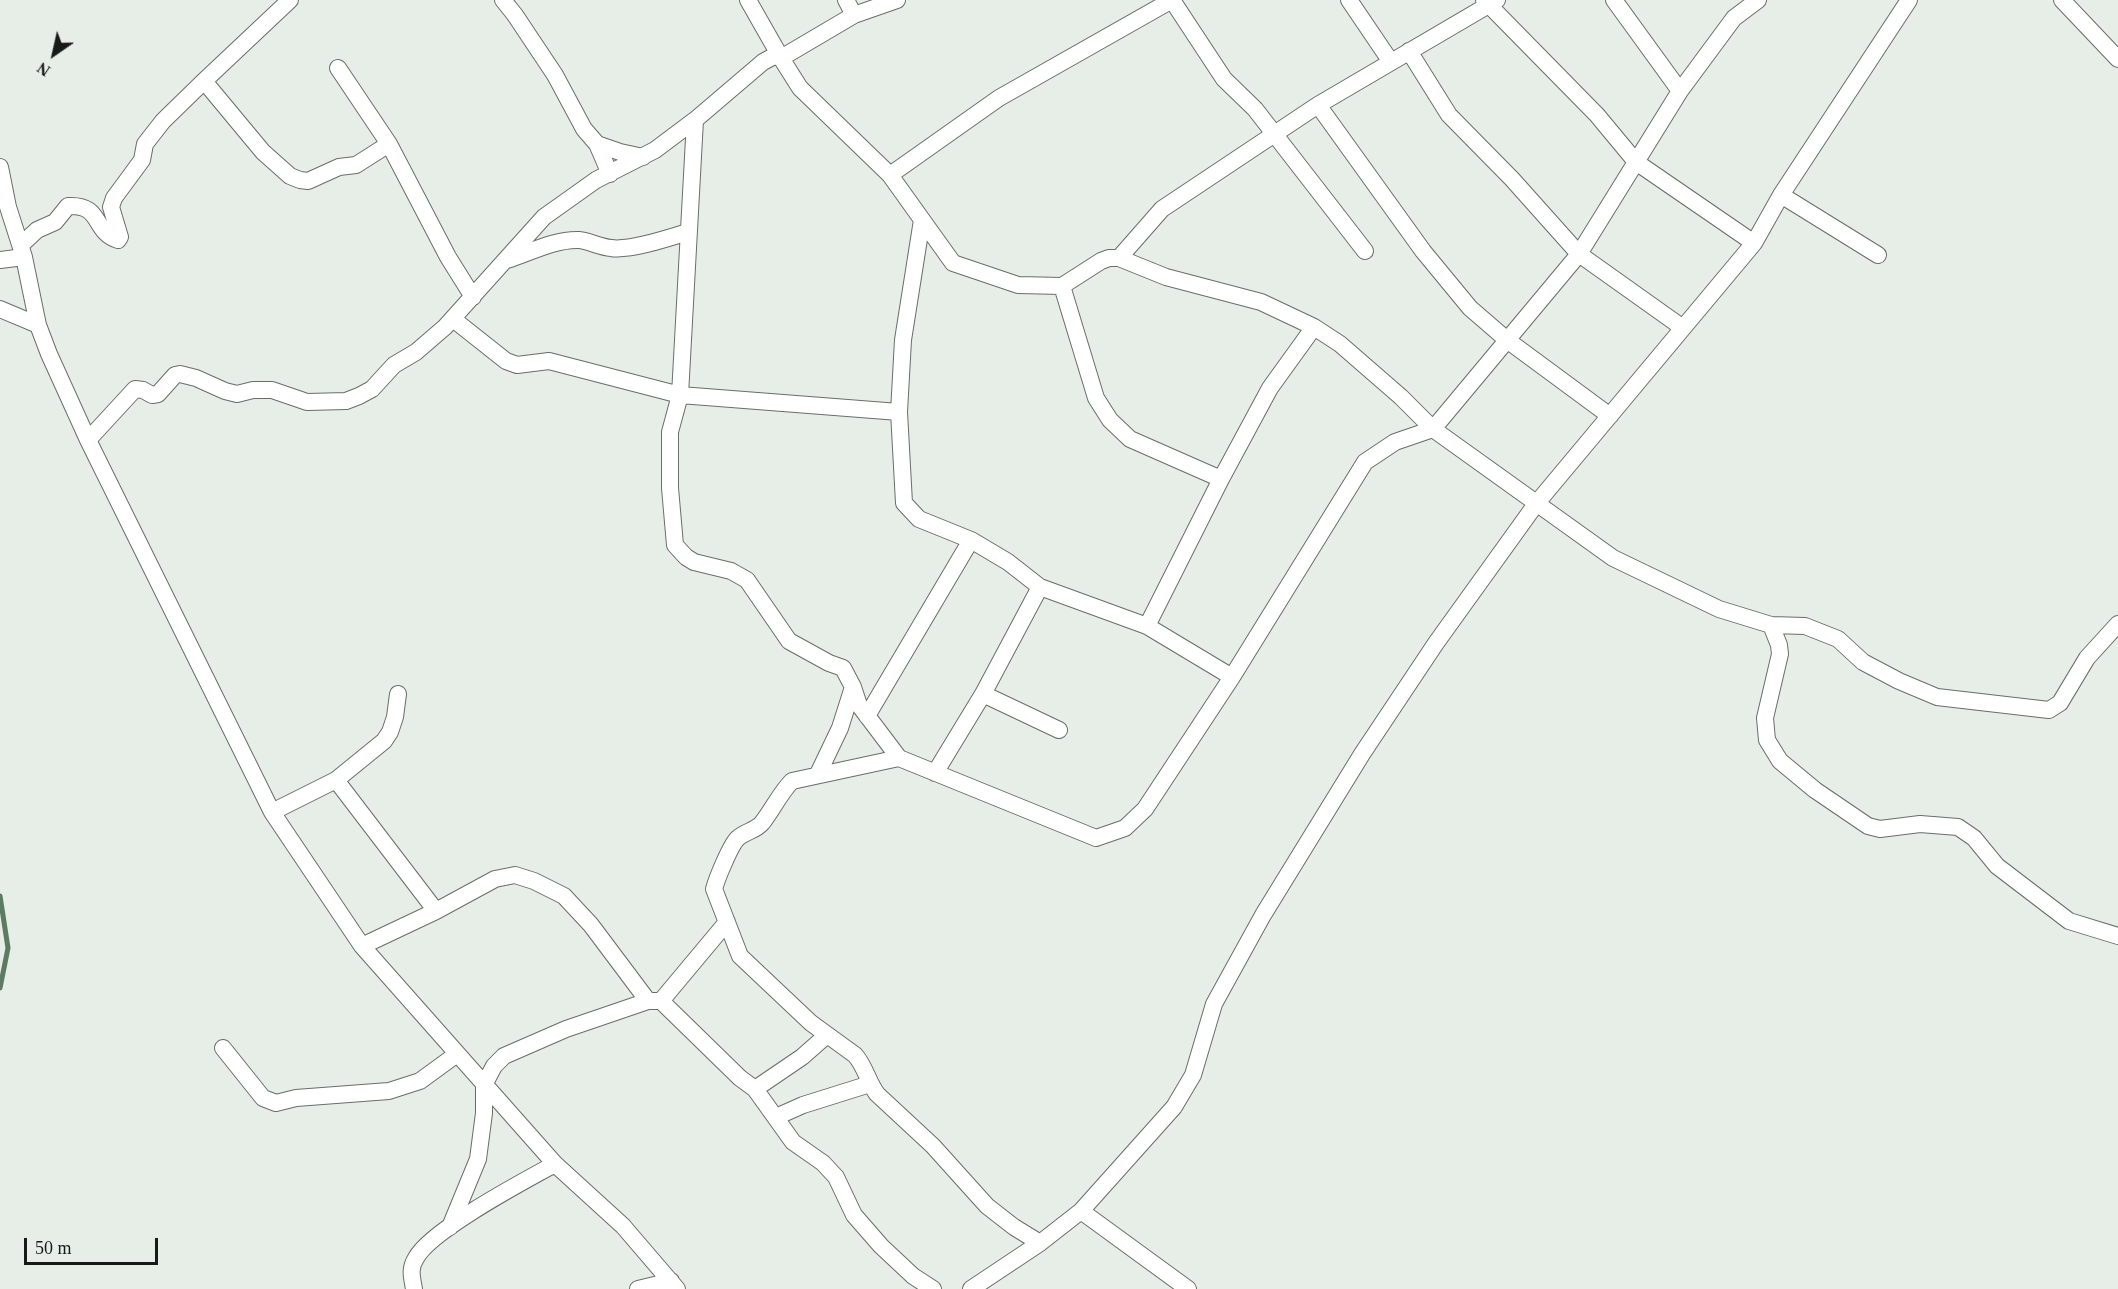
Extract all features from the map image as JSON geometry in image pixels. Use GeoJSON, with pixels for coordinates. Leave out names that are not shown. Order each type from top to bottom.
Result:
{"type":"FeatureCollection","features":[{"type":"Feature","properties":{"kind":"street"},"geometry":{"type":"LineString","coordinates":[[0,260],[23,251],[37,230],[55,222],[68,206],[79,205],[89,210],[95,215],[105,233],[118,240],[120,237],[111,207],[114,198],[142,160],[145,144],[163,121],[290,0]]}},
{"type":"Feature","properties":{"kind":"street"},"geometry":{"type":"LineString","coordinates":[[503,0],[555,75],[584,129],[597,144],[610,174]]}},
{"type":"Feature","properties":{"kind":"street"},"geometry":{"type":"LineString","coordinates":[[748,0],[800,88],[890,176],[953,263],[1018,285],[1062,286],[1101,261],[1119,258],[1166,277],[1261,302],[1314,327],[1340,344],[1401,397],[1433,429],[1613,558],[1719,609],[1771,625],[1805,626],[1839,639],[1863,662],[1937,697],[2049,710],[2060,703],[2087,658],[2118,624]]}},
{"type":"Feature","properties":{"kind":"street"},"geometry":{"type":"LineString","coordinates":[[846,0],[854,15]]}},
{"type":"Feature","properties":{"kind":"street"},"geometry":{"type":"LineString","coordinates":[[88,440],[135,389],[152,395],[159,394],[175,375],[180,374],[237,394],[252,390],[272,390],[306,402],[346,401],[372,389],[394,365],[416,352],[453,318],[544,217],[587,186],[655,150],[695,120],[763,62],[774,56],[781,58],[854,15],[897,0]]}},
{"type":"Feature","properties":{"kind":"street"},"geometry":{"type":"LineString","coordinates":[[890,176],[999,98],[1172,0],[1224,80],[1256,109],[1365,251]]}},
{"type":"Feature","properties":{"kind":"street"},"geometry":{"type":"LineString","coordinates":[[1349,0],[1391,62]]}},
{"type":"Feature","properties":{"kind":"street"},"geometry":{"type":"LineString","coordinates":[[1614,0],[1680,91]]}},
{"type":"Feature","properties":{"kind":"street"},"geometry":{"type":"LineString","coordinates":[[695,120],[680,395],[670,432],[670,488],[675,545],[694,562],[731,571],[747,580],[789,641],[843,668],[859,705],[899,758],[1096,838],[1125,828],[1145,809],[1232,677],[1365,462],[1395,442],[1433,429],[1579,254],[1680,91],[1734,18],[1758,0]]}},
{"type":"Feature","properties":{"kind":"street"},"geometry":{"type":"LineString","coordinates":[[971,1289],[1040,1243],[1081,1210],[1174,1107],[1193,1075],[1214,1004],[1263,915],[1374,735],[1436,643],[1536,504],[1754,243],[1781,195],[1909,0]]}},
{"type":"Feature","properties":{"kind":"street"},"geometry":{"type":"LineString","coordinates":[[2062,0],[2118,59]]}},
{"type":"Feature","properties":{"kind":"street"},"geometry":{"type":"LineString","coordinates":[[1119,258],[1162,209],[1318,105],[1489,2],[1597,115],[1636,162],[1754,243]]}},
{"type":"Feature","properties":{"kind":"street"},"geometry":{"type":"LineString","coordinates":[[1410,51],[1449,115],[1512,179],[1579,254],[1683,328]]}},
{"type":"Feature","properties":{"kind":"street"},"geometry":{"type":"LineString","coordinates":[[338,68],[389,144],[447,257],[473,297]]}},
{"type":"Feature","properties":{"kind":"street"},"geometry":{"type":"LineString","coordinates":[[204,81],[263,152],[290,176],[300,180],[308,181],[339,167],[356,165],[389,144]]}},
{"type":"Feature","properties":{"kind":"street"},"geometry":{"type":"LineString","coordinates":[[1318,105],[1423,251],[1470,308],[1507,340],[1610,417]]}},
{"type":"Feature","properties":{"kind":"street"},"geometry":{"type":"LineString","coordinates":[[597,144],[643,157]]}},
{"type":"Feature","properties":{"kind":"street"},"geometry":{"type":"LineString","coordinates":[[0,167],[8,207],[23,251],[38,325],[66,395],[272,812],[362,946],[555,1164],[623,1226],[674,1285]]}},
{"type":"Feature","properties":{"kind":"street"},"geometry":{"type":"LineString","coordinates":[[1781,195],[1878,255]]}},
{"type":"Feature","properties":{"kind":"street"},"geometry":{"type":"LineString","coordinates":[[922,220],[903,340],[899,412],[904,503],[919,519],[971,540],[1008,562],[1040,587],[1147,626],[1232,677]]}},
{"type":"Feature","properties":{"kind":"street"},"geometry":{"type":"LineString","coordinates":[[536,226],[560,242]]}},
{"type":"Feature","properties":{"kind":"street"},"geometry":{"type":"LineString","coordinates":[[505,261],[560,242],[579,240],[621,249],[658,242],[688,232]]}},
{"type":"Feature","properties":{"kind":"street"},"geometry":{"type":"LineString","coordinates":[[1062,286],[1096,398],[1110,420],[1130,439],[1221,479]]}},
{"type":"Feature","properties":{"kind":"street"},"geometry":{"type":"LineString","coordinates":[[0,309],[38,325]]}},
{"type":"Feature","properties":{"kind":"street"},"geometry":{"type":"LineString","coordinates":[[453,318],[506,361],[517,365],[549,361],[680,395],[899,412]]}},
{"type":"Feature","properties":{"kind":"street"},"geometry":{"type":"LineString","coordinates":[[1147,626],[1270,388],[1314,327]]}},
{"type":"Feature","properties":{"kind":"street"},"geometry":{"type":"LineString","coordinates":[[867,716],[971,540]]}},
{"type":"Feature","properties":{"kind":"street"},"geometry":{"type":"LineString","coordinates":[[936,773],[983,694],[1040,587]]}},
{"type":"Feature","properties":{"kind":"street"},"geometry":{"type":"LineString","coordinates":[[1771,625],[1780,654],[1765,718],[1767,740],[1780,761],[1815,790],[1868,826],[1880,829],[1920,824],[1958,827],[1974,838],[1997,866],[2069,921],[2118,936]]}},
{"type":"Feature","properties":{"kind":"street"},"geometry":{"type":"LineString","coordinates":[[818,774],[840,728],[853,687]]}},
{"type":"Feature","properties":{"kind":"street"},"geometry":{"type":"LineString","coordinates":[[272,812],[336,780],[384,741],[395,717],[398,694]]}},
{"type":"Feature","properties":{"kind":"street"},"geometry":{"type":"LineString","coordinates":[[983,694],[1059,730]]}},
{"type":"Feature","properties":{"kind":"street"},"geometry":{"type":"LineString","coordinates":[[899,758],[792,781],[761,825],[738,838],[717,877],[714,889],[740,956],[750,967],[827,1035],[860,1060],[877,1094],[933,1146],[987,1206],[1040,1243]]}},
{"type":"Feature","properties":{"kind":"street"},"geometry":{"type":"LineString","coordinates":[[336,780],[436,910]]}},
{"type":"Feature","properties":{"kind":"street"},"geometry":{"type":"LineString","coordinates":[[362,946],[495,879],[515,875],[534,881],[564,896],[655,1001],[755,1089],[793,1142],[823,1163],[836,1177],[854,1215],[881,1246],[913,1276],[933,1289]]}},
{"type":"Feature","properties":{"kind":"street"},"geometry":{"type":"LineString","coordinates":[[450,1227],[478,1159],[484,1113],[484,1085],[494,1066],[504,1056],[566,1029],[655,1001],[727,921]]}},
{"type":"Feature","properties":{"kind":"street"},"geometry":{"type":"LineString","coordinates":[[755,1089],[802,1057],[827,1035]]}},
{"type":"Feature","properties":{"kind":"street"},"geometry":{"type":"LineString","coordinates":[[223,1048],[263,1098],[276,1103],[296,1098],[389,1091],[420,1082],[458,1054]]}},
{"type":"Feature","properties":{"kind":"street"},"geometry":{"type":"LineString","coordinates":[[776,1117],[870,1084]]}},
{"type":"Feature","properties":{"kind":"street"},"geometry":{"type":"LineString","coordinates":[[414,1289],[410,1270],[421,1250],[450,1227],[555,1164]]}},
{"type":"Feature","properties":{"kind":"street"},"geometry":{"type":"LineString","coordinates":[[1081,1210],[1188,1289]]}},
{"type":"Feature","properties":{"kind":"street"},"geometry":{"type":"LineString","coordinates":[[638,1289],[674,1285]]}},
{"type":"Feature","properties":{"kind":"waterway"},"geometry":{"type":"LineString","coordinates":[[0,896],[8,948],[0,988]]}}]}
